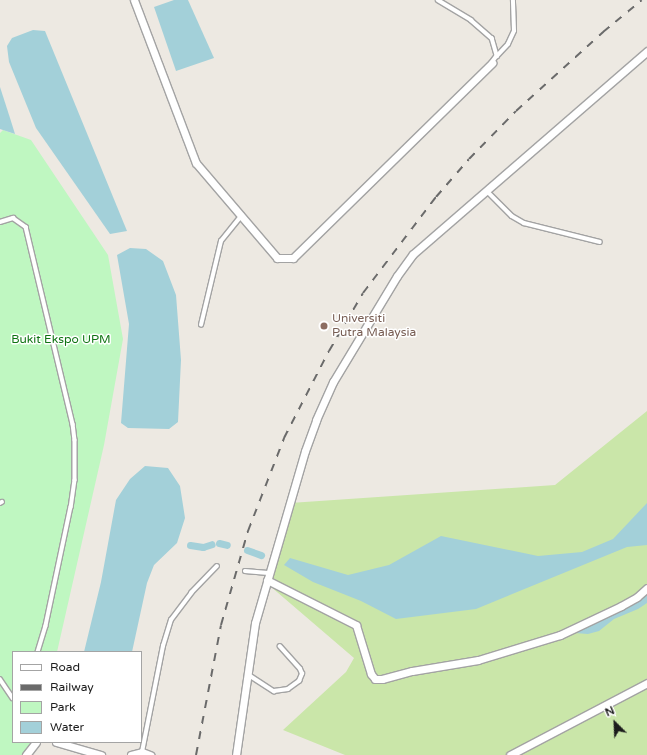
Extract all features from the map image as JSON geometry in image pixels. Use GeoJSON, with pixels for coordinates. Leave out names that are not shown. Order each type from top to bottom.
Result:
{"type":"FeatureCollection","features":[{"type":"Feature","properties":{"kind":"street"},"geometry":{"type":"LineString","coordinates":[[134,0],[196,163],[242,215],[277,258],[293,258],[492,62]]}},
{"type":"Feature","properties":{"kind":"street"},"geometry":{"type":"LineString","coordinates":[[236,755],[249,675],[255,623],[305,451],[316,420],[333,382],[397,276],[413,254],[487,192],[647,51]]}},
{"type":"Feature","properties":{"kind":"street"},"geometry":{"type":"LineString","coordinates":[[268,577],[356,625],[371,674],[375,679],[382,679],[412,670],[478,660],[560,635],[621,606],[637,597],[647,588]]}},
{"type":"Feature","properties":{"kind":"street"},"geometry":{"type":"LineString","coordinates":[[510,755],[647,683]]}},
{"type":"Feature","properties":{"kind":"street"},"geometry":{"type":"LineString","coordinates":[[26,755],[35,743]]}},
{"type":"Feature","properties":{"kind":"street"},"geometry":{"type":"LineString","coordinates":[[59,743],[101,755]]}},
{"type":"Feature","properties":{"kind":"street"},"geometry":{"type":"LineString","coordinates":[[131,755],[142,752],[150,755]]}},
{"type":"Feature","properties":{"kind":"lane"},"geometry":{"type":"LineString","coordinates":[[438,0],[471,20],[492,38],[497,56]]}},
{"type":"Feature","properties":{"kind":"lane"},"geometry":{"type":"LineString","coordinates":[[492,62],[508,44],[514,31],[513,0]]}},
{"type":"Feature","properties":{"kind":"lane"},"geometry":{"type":"LineString","coordinates":[[487,192],[512,216],[524,223],[600,242]]}},
{"type":"Feature","properties":{"kind":"lane"},"geometry":{"type":"LineString","coordinates":[[201,325],[221,242],[242,215]]}},
{"type":"Feature","properties":{"kind":"lane"},"geometry":{"type":"LineString","coordinates":[[0,222],[13,218],[26,227],[74,424],[75,480],[71,507],[46,626],[38,651]]}},
{"type":"Feature","properties":{"kind":"lane"},"geometry":{"type":"LineString","coordinates":[[142,752],[163,646],[171,620],[191,593],[217,566]]}},
{"type":"Feature","properties":{"kind":"lane"},"geometry":{"type":"LineString","coordinates":[[245,572],[268,577]]}},
{"type":"Feature","properties":{"kind":"lane"},"geometry":{"type":"LineString","coordinates":[[249,675],[274,690],[288,690],[299,681],[302,674],[300,669],[280,647]]}},
{"type":"Feature","properties":{"kind":"lane"},"geometry":{"type":"LineString","coordinates":[[0,679],[12,697]]}},
{"type":"Feature","properties":{"kind":"green space","name":"Bukit Ekspo UPM"},"geometry":{"type":"Polygon","coordinates":[[[3,130],[31,140],[108,255],[123,339],[104,445],[57,651],[12,651],[12,743],[32,743],[26,755],[0,755],[0,133],[3,130]]]}},
{"type":"Feature","properties":{"kind":"green space"},"geometry":{"type":"Polygon","coordinates":[[[647,411],[647,755],[345,755],[283,730],[346,672],[354,658],[270,586],[290,503],[555,485],[647,411]]]}},
{"type":"Feature","properties":{"kind":"water"},"geometry":{"type":"Polygon","coordinates":[[[174,0],[188,0],[214,58],[176,71],[154,7],[174,0]]]}},
{"type":"Feature","properties":{"kind":"water"},"geometry":{"type":"Polygon","coordinates":[[[33,30],[45,31],[127,231],[110,234],[36,128],[9,62],[7,46],[12,38],[33,30]]]}},
{"type":"Feature","properties":{"kind":"water"},"geometry":{"type":"Polygon","coordinates":[[[0,87],[10,118],[15,134],[0,129],[0,87]]]}},
{"type":"Feature","properties":{"kind":"water"},"geometry":{"type":"Polygon","coordinates":[[[130,248],[146,249],[163,261],[176,295],[181,360],[178,422],[169,429],[128,428],[121,423],[129,324],[117,255],[130,248]]]}},
{"type":"Feature","properties":{"kind":"water"},"geometry":{"type":"Polygon","coordinates":[[[145,466],[168,468],[180,486],[185,518],[177,543],[154,565],[147,583],[132,651],[84,651],[101,582],[116,500],[130,479],[145,466]]]}},
{"type":"Feature","properties":{"kind":"water"},"geometry":{"type":"Polygon","coordinates":[[[647,503],[647,545],[627,547],[476,609],[396,619],[361,601],[313,582],[284,565],[290,558],[348,575],[389,565],[441,536],[538,556],[582,552],[613,539],[647,503]]]}},
{"type":"Feature","properties":{"kind":"water"},"geometry":{"type":"Polygon","coordinates":[[[647,591],[647,603],[638,609],[614,619],[599,631],[588,634],[575,633],[630,606],[647,591]]]}},
{"type":"Feature","properties":{"kind":"waterway"},"geometry":{"type":"LineString","coordinates":[[219,543],[227,545]]}},
{"type":"Feature","properties":{"kind":"waterway"},"geometry":{"type":"LineString","coordinates":[[190,545],[203,547],[212,544]]}},
{"type":"Feature","properties":{"kind":"waterway"},"geometry":{"type":"LineString","coordinates":[[247,550],[261,555]]}},
{"type":"Feature","properties":{"kind":"railway"},"geometry":{"type":"LineString","coordinates":[[196,755],[221,625],[248,531],[284,438],[329,351],[363,293],[436,197],[469,159],[516,111],[603,32],[642,0]]}},
{"type":"Feature","properties":{"kind":"place","name":"Universiti Putra Malaysia"},"geometry":{"type":"Point","coordinates":[324,326]}}]}
